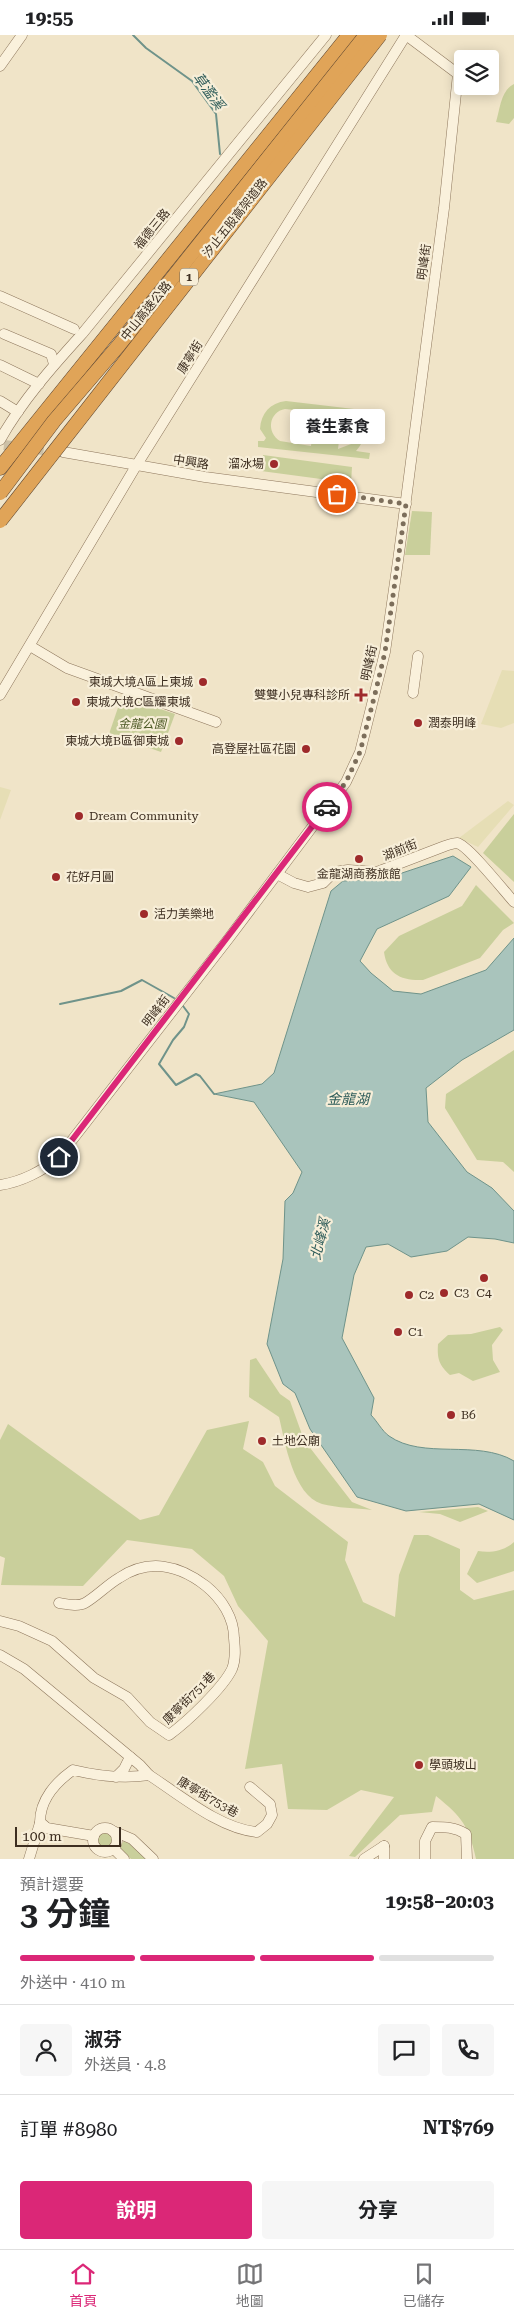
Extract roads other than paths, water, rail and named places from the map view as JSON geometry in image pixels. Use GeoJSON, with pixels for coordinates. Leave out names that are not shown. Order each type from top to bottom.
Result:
{"type":"FeatureCollection","features":[{"type":"Feature","properties":{"kind":"highway","name":"中山高速公路"},"geometry":{"type":"LineString","coordinates":[[0,468],[349,35]]}},
{"type":"Feature","properties":{"kind":"highway","name":"中山高速公路"},"geometry":{"type":"LineString","coordinates":[[0,493],[54,421],[119,345],[366,35]]}},
{"type":"Feature","properties":{"kind":"highway","name":"汐止五股高架道路"},"geometry":{"type":"LineString","coordinates":[[0,521],[380,35]]}},
{"type":"Feature","properties":{"kind":"street"},"geometry":{"type":"LineString","coordinates":[[0,66],[22,35]]}},
{"type":"Feature","properties":{"kind":"street","name":"福德三路"},"geometry":{"type":"LineString","coordinates":[[1,443],[18,412],[54,364],[94,319],[326,35]]}},
{"type":"Feature","properties":{"kind":"street","name":"康寧街"},"geometry":{"type":"LineString","coordinates":[[0,695],[136,466],[406,35]]}},
{"type":"Feature","properties":{"kind":"street","name":"明峰街"},"geometry":{"type":"LineString","coordinates":[[0,1185],[26,1177],[49,1166],[59,1157],[346,782],[360,752],[385,652],[444,208],[458,74],[406,35]]}},
{"type":"Feature","properties":{"kind":"street"},"geometry":{"type":"LineString","coordinates":[[1,299],[74,329]]}},
{"type":"Feature","properties":{"kind":"street"},"geometry":{"type":"LineString","coordinates":[[1,335],[51,354],[54,364]]}},
{"type":"Feature","properties":{"kind":"street"},"geometry":{"type":"LineString","coordinates":[[0,365],[39,384]]}},
{"type":"Feature","properties":{"kind":"street"},"geometry":{"type":"LineString","coordinates":[[0,401],[18,412]]}},
{"type":"Feature","properties":{"kind":"street","name":"中興路"},"geometry":{"type":"LineString","coordinates":[[63,452],[205,477],[406,504]]}},
{"type":"Feature","properties":{"kind":"street"},"geometry":{"type":"LineString","coordinates":[[30,646],[67,668],[216,722]]}},
{"type":"Feature","properties":{"kind":"street"},"geometry":{"type":"LineString","coordinates":[[413,693],[418,656]]}},
{"type":"Feature","properties":{"kind":"street","name":"湖前街"},"geometry":{"type":"LineString","coordinates":[[277,874],[294,883],[308,887],[323,883],[334,872],[348,870],[377,872],[445,845],[457,843],[472,852],[480,865],[514,902]]}},
{"type":"Feature","properties":{"kind":"street","name":"康寧街751巷"},"geometry":{"type":"LineString","coordinates":[[0,1621],[20,1626],[52,1641],[94,1678],[127,1697],[150,1722],[169,1735],[225,1681],[232,1667],[235,1653],[234,1631],[224,1605],[210,1590],[190,1574],[169,1567],[148,1566],[121,1576],[84,1604],[59,1603]]}},
{"type":"Feature","properties":{"kind":"street"},"geometry":{"type":"LineString","coordinates":[[0,1655],[24,1669],[143,1767],[149,1775]]}},
{"type":"Feature","properties":{"kind":"street"},"geometry":{"type":"LineString","coordinates":[[116,1777],[124,1769],[130,1757]]}},
{"type":"Feature","properties":{"kind":"street"},"geometry":{"type":"LineString","coordinates":[[29,1859],[46,1799],[62,1777],[73,1770],[116,1777],[149,1775]]}},
{"type":"Feature","properties":{"kind":"street","name":"康寧街753巷"},"geometry":{"type":"LineString","coordinates":[[149,1775],[220,1820],[243,1831],[257,1832],[267,1824],[272,1815],[270,1804],[250,1787]]}},
{"type":"Feature","properties":{"kind":"street"},"geometry":{"type":"LineString","coordinates":[[40,1823],[47,1828],[94,1836]]}},
{"type":"Feature","properties":{"kind":"street"},"geometry":{"type":"LineString","coordinates":[[425,1859],[425,1841],[432,1827],[458,1829],[466,1833],[467,1859]]}},
{"type":"Feature","properties":{"kind":"street"},"geometry":{"type":"LineString","coordinates":[[113,1831],[117,1838],[114,1849],[97,1855],[94,1836],[101,1829],[113,1831],[132,1839],[153,1859]]}},
{"type":"Feature","properties":{"kind":"street"},"geometry":{"type":"LineString","coordinates":[[364,1859],[384,1845],[384,1859]]}},
{"type":"Feature","properties":{"kind":"street"},"geometry":{"type":"LineString","coordinates":[[114,1849],[124,1859]]}},
{"type":"Feature","properties":{"kind":"water","name":"金龍湖"},"geometry":{"type":"Polygon","coordinates":[[[453,856],[471,867],[449,896],[377,929],[360,961],[393,991],[421,994],[486,970],[514,938],[514,1030],[462,1060],[426,1088],[428,1122],[467,1172],[492,1188],[514,1211],[514,1243],[495,1239],[468,1237],[447,1251],[411,1257],[388,1244],[366,1247],[354,1275],[342,1338],[374,1398],[371,1415],[389,1436],[403,1443],[418,1447],[484,1451],[514,1461],[514,1520],[479,1504],[406,1511],[357,1497],[310,1429],[295,1393],[283,1384],[267,1344],[283,1259],[285,1201],[293,1193],[302,1172],[254,1102],[214,1094],[262,1084],[274,1073],[331,891],[343,881],[384,879],[453,856]]]}},
{"type":"Feature","properties":{"kind":"waterway","name":"草濫溪"},"geometry":{"type":"LineString","coordinates":[[133,35],[146,48],[192,81],[216,114],[220,154]]}},
{"type":"Feature","properties":{"kind":"waterway","name":"北峰溪"},"geometry":{"type":"LineString","coordinates":[[60,1004],[121,991],[142,980],[174,998]]}},
{"type":"Feature","properties":{"kind":"waterway","name":"北峰溪"},"geometry":{"type":"LineString","coordinates":[[183,1006],[189,1014],[184,1027],[173,1040],[159,1064],[176,1085],[196,1074],[200,1076],[214,1094]]}},
{"type":"Feature","properties":{"kind":"tunnel"},"geometry":{"type":"LineString","coordinates":[[4,445],[60,452]]}},
{"type":"Feature","properties":{"kind":"place","name":"溜冰場"},"geometry":{"type":"Point","coordinates":[274,464]}},
{"type":"Feature","properties":{"kind":"place","name":"養生素食"},"geometry":{"type":"Point","coordinates":[337,494]}},
{"type":"Feature","properties":{"kind":"place","name":"東城大境A區上東城"},"geometry":{"type":"Point","coordinates":[203,682]}},
{"type":"Feature","properties":{"kind":"place","name":"雙雙小兒專科診所"},"geometry":{"type":"Point","coordinates":[361,695]}},
{"type":"Feature","properties":{"kind":"place","name":"東城大境C區耀東城"},"geometry":{"type":"Point","coordinates":[76,702]}},
{"type":"Feature","properties":{"kind":"place","name":"潤泰明峰"},"geometry":{"type":"Point","coordinates":[418,723]}},
{"type":"Feature","properties":{"kind":"place","name":"東城大境B區御東城"},"geometry":{"type":"Point","coordinates":[179,741]}},
{"type":"Feature","properties":{"kind":"place","name":"高登屋社區花園"},"geometry":{"type":"Point","coordinates":[306,749]}},
{"type":"Feature","properties":{"kind":"place","name":"Dream Community"},"geometry":{"type":"Point","coordinates":[79,816]}},
{"type":"Feature","properties":{"kind":"place","name":"金龍湖商務旅館"},"geometry":{"type":"Point","coordinates":[359,859]}},
{"type":"Feature","properties":{"kind":"place","name":"花好月圓"},"geometry":{"type":"Point","coordinates":[56,877]}},
{"type":"Feature","properties":{"kind":"place","name":"活力美樂地"},"geometry":{"type":"Point","coordinates":[144,914]}},
{"type":"Feature","properties":{"kind":"place","name":"C4"},"geometry":{"type":"Point","coordinates":[484,1278]}},
{"type":"Feature","properties":{"kind":"place","name":"C3"},"geometry":{"type":"Point","coordinates":[444,1293]}},
{"type":"Feature","properties":{"kind":"place","name":"C2"},"geometry":{"type":"Point","coordinates":[409,1295]}},
{"type":"Feature","properties":{"kind":"place","name":"C1"},"geometry":{"type":"Point","coordinates":[398,1332]}},
{"type":"Feature","properties":{"kind":"place","name":"B6"},"geometry":{"type":"Point","coordinates":[451,1415]}},
{"type":"Feature","properties":{"kind":"place","name":"土地公廟"},"geometry":{"type":"Point","coordinates":[262,1441]}},
{"type":"Feature","properties":{"kind":"place","name":"學頭坡山"},"geometry":{"type":"Point","coordinates":[419,1765]}},
{"type":"Feature","properties":{"kind":"park label","name":"金龍公園"},"geometry":{"type":"Point","coordinates":[142,724]}}]}
